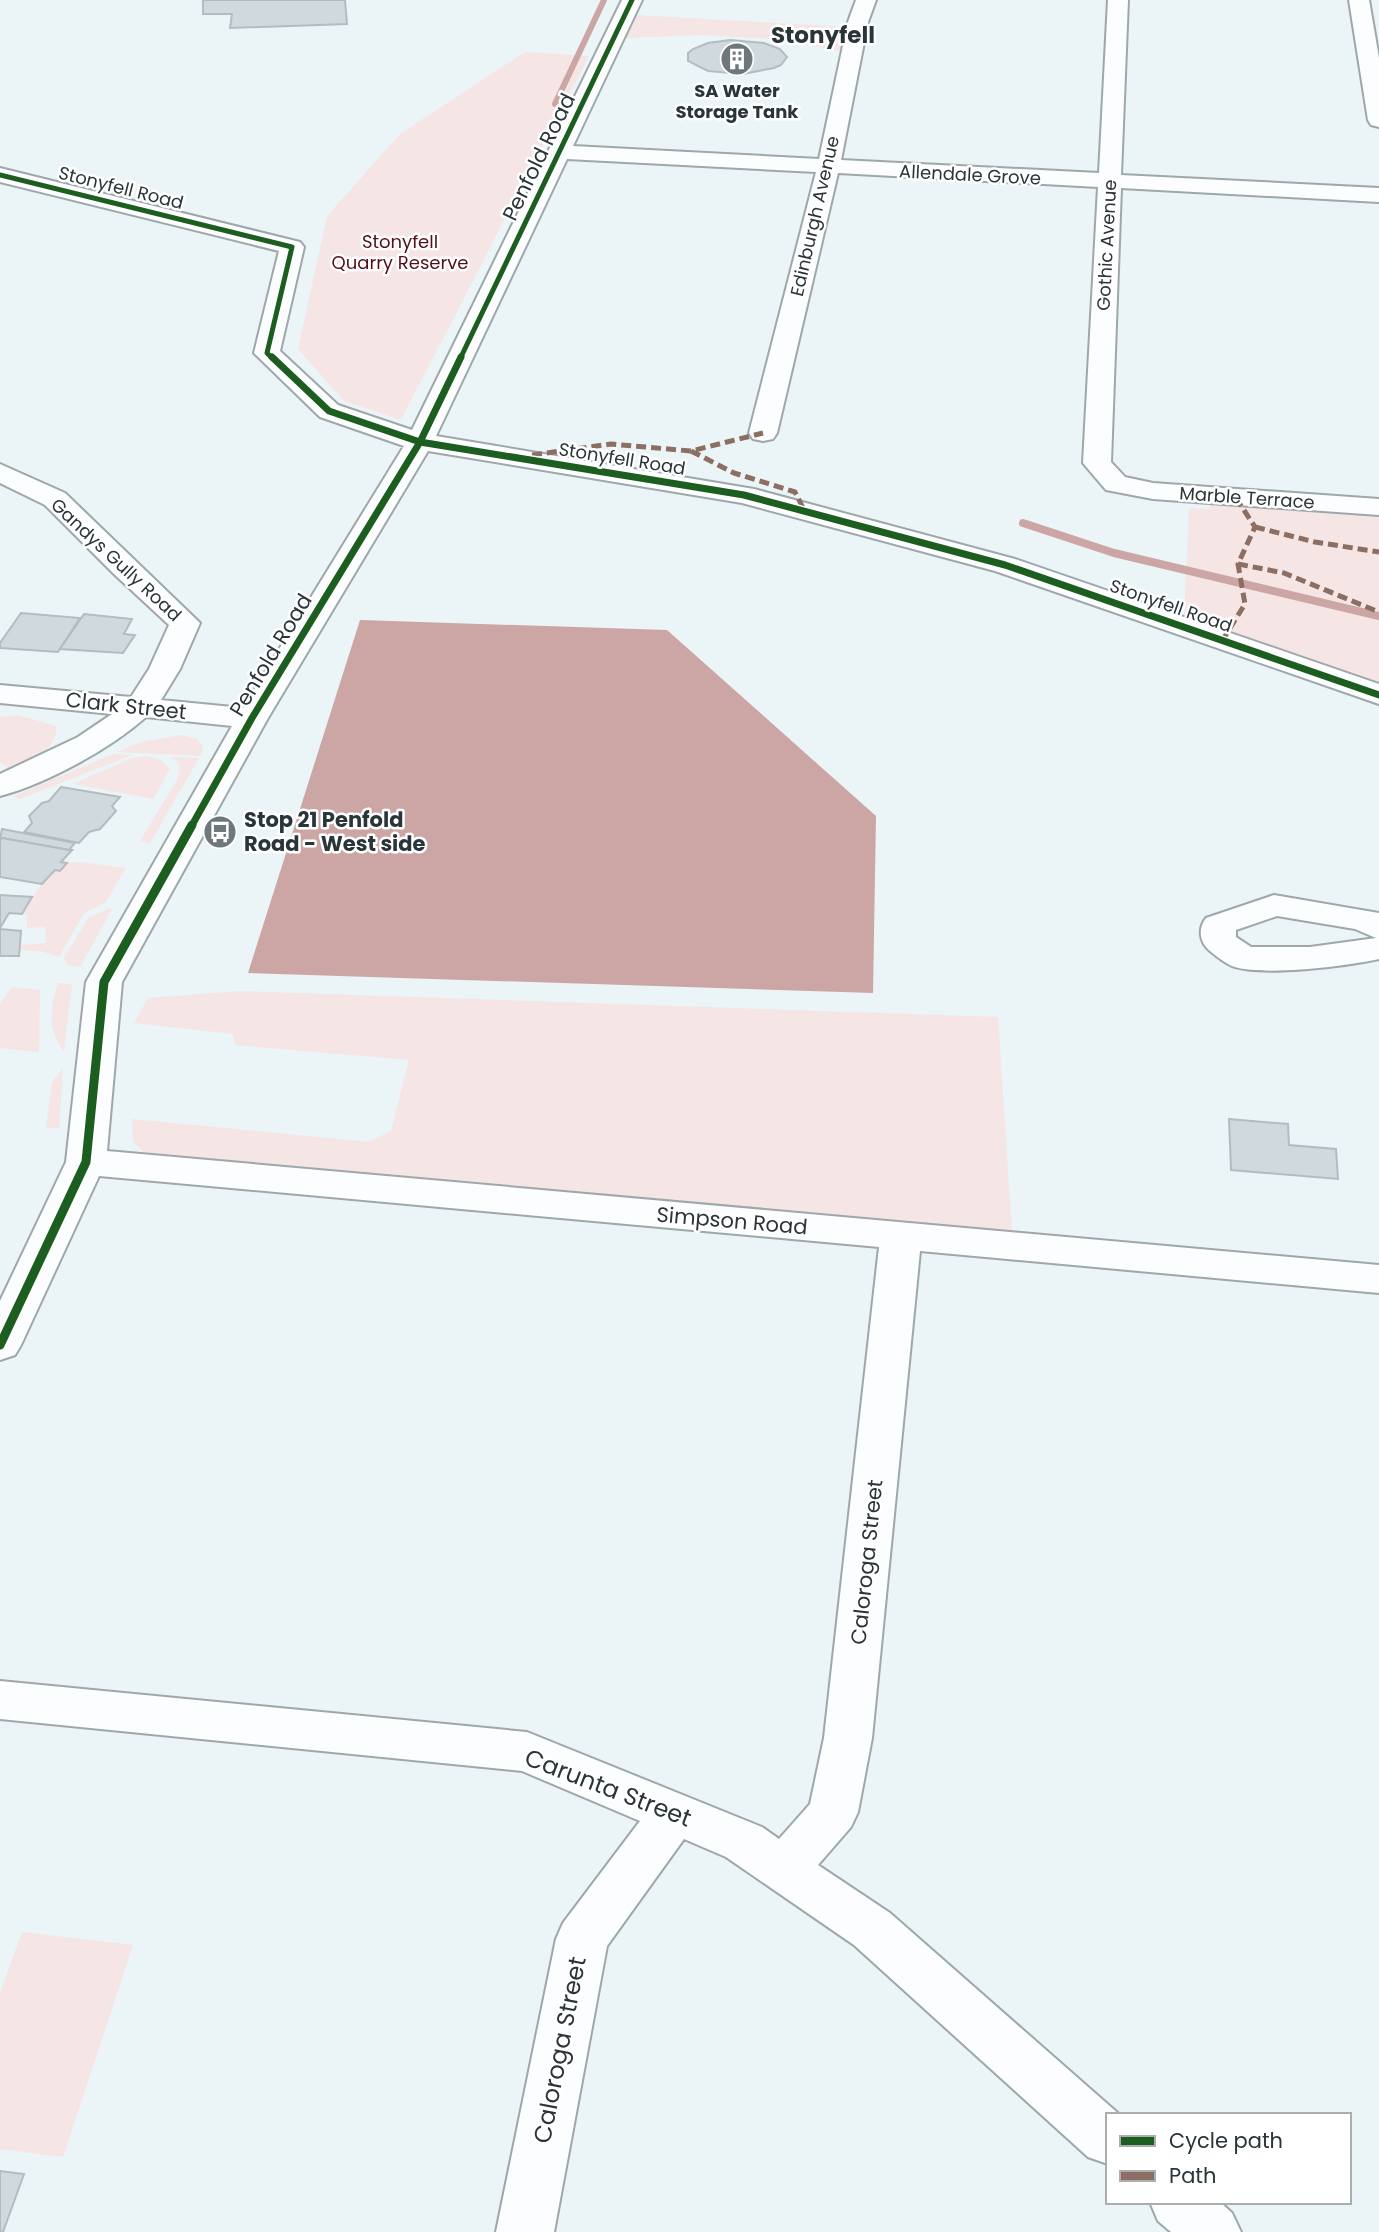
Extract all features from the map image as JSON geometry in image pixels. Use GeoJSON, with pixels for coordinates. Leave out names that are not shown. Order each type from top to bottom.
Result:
{"type":"FeatureCollection","features":[{"type":"Feature","properties":{"kind":"street","name":"Penfold Road"},"geometry":{"type":"LineString","coordinates":[[0,1345],[86,1162],[104,982],[252,718],[420,442],[562,152],[632,0]]}},
{"type":"Feature","properties":{"kind":"street","name":"Edinburgh Avenue"},"geometry":{"type":"LineString","coordinates":[[763,433],[828,168],[858,22],[866,0]]}},
{"type":"Feature","properties":{"kind":"street","name":"Gothic Avenue"},"geometry":{"type":"LineString","coordinates":[[1116,484],[1097,463],[1118,0]]}},
{"type":"Feature","properties":{"kind":"street"},"geometry":{"type":"LineString","coordinates":[[1359,0],[1379,120]]}},
{"type":"Feature","properties":{"kind":"street","name":"Allendale Grove"},"geometry":{"type":"LineString","coordinates":[[562,152],[1379,195]]}},
{"type":"Feature","properties":{"kind":"street","name":"Stonyfell Road"},"geometry":{"type":"LineString","coordinates":[[0,175],[292,247],[267,353],[329,411],[420,442],[744,495],[1005,565],[1379,695]]}},
{"type":"Feature","properties":{"kind":"street","name":"Gandys Gully Road"},"geometry":{"type":"LineString","coordinates":[[0,472],[55,499],[184,623],[173,654],[139,708]]}},
{"type":"Feature","properties":{"kind":"street","name":"Marble Terrace"},"geometry":{"type":"LineString","coordinates":[[1116,484],[1153,491],[1379,507]]}},
{"type":"Feature","properties":{"kind":"street","name":"Clark Street"},"geometry":{"type":"LineString","coordinates":[[0,694],[252,718]]}},
{"type":"Feature","properties":{"kind":"street"},"geometry":{"type":"LineString","coordinates":[[0,786],[96,740],[139,708]]}},
{"type":"Feature","properties":{"kind":"street"},"geometry":{"type":"LineString","coordinates":[[1379,928],[1365,920],[1274,905],[1219,925],[1219,941],[1243,958],[1310,958],[1379,948]]}},
{"type":"Feature","properties":{"kind":"street","name":"Simpson Road"},"geometry":{"type":"LineString","coordinates":[[86,1162],[1379,1279]]}},
{"type":"Feature","properties":{"kind":"street","name":"Caloroga Street"},"geometry":{"type":"LineString","coordinates":[[784,1869],[833,1812],[848,1738],[901,1237]]}},
{"type":"Feature","properties":{"kind":"street","name":"Carunta Street"},"geometry":{"type":"LineString","coordinates":[[0,1700],[527,1752],[744,1842],[872,1929],[1106,2137]]}},
{"type":"Feature","properties":{"kind":"street","name":"Caloroga Street"},"geometry":{"type":"LineString","coordinates":[[525,2232],[582,1939],[674,1813]]}},
{"type":"Feature","properties":{"kind":"street"},"geometry":{"type":"LineString","coordinates":[[1180,2204],[1212,2232]]}},
{"type":"Feature","properties":{"kind":"green space"},"geometry":{"type":"Polygon","coordinates":[[[636,15],[848,27],[841,51],[771,39],[701,35],[626,38],[636,15]]]}},
{"type":"Feature","properties":{"kind":"green space","name":"Stonyfell Quarry Reserve"},"geometry":{"type":"Polygon","coordinates":[[[525,52],[589,56],[401,420],[344,401],[298,349],[327,216],[400,134],[525,52]]]}},
{"type":"Feature","properties":{"kind":"green space"},"geometry":{"type":"Polygon","coordinates":[[[1211,502],[1379,512],[1379,683],[1184,617],[1189,508],[1210,509],[1211,502]]]}},
{"type":"Feature","properties":{"kind":"green space"},"geometry":{"type":"Polygon","coordinates":[[[18,715],[56,726],[55,735],[41,754],[9,769],[0,762],[0,717],[18,715]]]}},
{"type":"Feature","properties":{"kind":"green space"},"geometry":{"type":"Polygon","coordinates":[[[181,735],[197,739],[203,747],[201,756],[117,752],[141,742],[181,735]]]}},
{"type":"Feature","properties":{"kind":"green space"},"geometry":{"type":"Polygon","coordinates":[[[113,754],[132,755],[20,799],[14,796],[113,754]]]}},
{"type":"Feature","properties":{"kind":"green space"},"geometry":{"type":"Polygon","coordinates":[[[147,756],[161,760],[170,769],[153,799],[73,784],[132,758],[147,756]]]}},
{"type":"Feature","properties":{"kind":"green space"},"geometry":{"type":"Polygon","coordinates":[[[171,757],[199,758],[150,843],[140,841],[177,780],[179,767],[171,757]]]}},
{"type":"Feature","properties":{"kind":"green space"},"geometry":{"type":"Polygon","coordinates":[[[67,863],[126,868],[105,903],[84,913],[59,957],[41,951],[20,950],[20,945],[46,943],[45,927],[27,928],[27,914],[22,913],[38,889],[55,870],[60,871],[67,863]]]}},
{"type":"Feature","properties":{"kind":"green space"},"geometry":{"type":"Polygon","coordinates":[[[112,909],[80,967],[67,965],[64,958],[89,917],[112,909]]]}},
{"type":"Feature","properties":{"kind":"green space"},"geometry":{"type":"Polygon","coordinates":[[[58,983],[72,984],[64,1051],[55,1035],[52,1018],[58,983]]]}},
{"type":"Feature","properties":{"kind":"green space"},"geometry":{"type":"Polygon","coordinates":[[[12,987],[40,990],[39,1052],[0,1048],[0,1004],[12,987]]]}},
{"type":"Feature","properties":{"kind":"green space"},"geometry":{"type":"Polygon","coordinates":[[[239,991],[998,1017],[1012,1231],[145,1153],[133,1142],[132,1119],[369,1142],[391,1131],[409,1060],[235,1045],[233,1034],[134,1023],[148,998],[239,991]]]}},
{"type":"Feature","properties":{"kind":"green space"},"geometry":{"type":"Polygon","coordinates":[[[63,1068],[59,1128],[46,1128],[52,1082],[63,1068]]]}},
{"type":"Feature","properties":{"kind":"green space"},"geometry":{"type":"Polygon","coordinates":[[[22,1932],[133,1945],[63,2157],[0,2149],[0,1993],[22,1932]]]}},
{"type":"Feature","properties":{"kind":"shaded area"},"geometry":{"type":"Polygon","coordinates":[[[360,620],[667,630],[876,816],[873,993],[248,973],[360,620]]]}},
{"type":"Feature","properties":{"kind":"building"},"geometry":{"type":"Polygon","coordinates":[[[203,0],[345,0],[347,24],[230,28],[232,14],[203,14],[203,0]]]}},
{"type":"Feature","properties":{"kind":"building","name":"SA Water Storage Tank"},"geometry":{"type":"Polygon","coordinates":[[[730,40],[764,43],[780,49],[787,57],[781,65],[774,68],[743,74],[708,71],[688,61],[688,53],[693,49],[708,43],[730,40]]]}},
{"type":"Feature","properties":{"kind":"building"},"geometry":{"type":"Polygon","coordinates":[[[21,613],[80,618],[58,652],[0,648],[0,643],[21,613]]]}},
{"type":"Feature","properties":{"kind":"building"},"geometry":{"type":"Polygon","coordinates":[[[84,614],[132,619],[124,634],[135,635],[123,653],[60,649],[84,614]]]}},
{"type":"Feature","properties":{"kind":"building"},"geometry":{"type":"Polygon","coordinates":[[[61,787],[120,797],[112,806],[116,811],[100,829],[89,832],[79,843],[24,832],[32,823],[29,816],[42,803],[49,801],[61,787]]]}},
{"type":"Feature","properties":{"kind":"building"},"geometry":{"type":"Polygon","coordinates":[[[2,829],[75,843],[69,850],[0,838],[2,829]]]}},
{"type":"Feature","properties":{"kind":"building"},"geometry":{"type":"Polygon","coordinates":[[[2,838],[72,850],[61,862],[67,863],[60,871],[55,870],[42,884],[0,877],[2,838]]]}},
{"type":"Feature","properties":{"kind":"building"},"geometry":{"type":"Polygon","coordinates":[[[0,895],[32,897],[22,914],[9,913],[0,928],[0,895]]]}},
{"type":"Feature","properties":{"kind":"building"},"geometry":{"type":"Polygon","coordinates":[[[0,929],[21,931],[19,956],[0,956],[0,929]]]}},
{"type":"Feature","properties":{"kind":"building"},"geometry":{"type":"Polygon","coordinates":[[[1229,1119],[1288,1124],[1289,1145],[1336,1149],[1338,1179],[1231,1170],[1229,1119]]]}},
{"type":"Feature","properties":{"kind":"building"},"geometry":{"type":"Polygon","coordinates":[[[0,2171],[24,2174],[3,2232],[0,2232],[0,2171]]]}},
{"type":"Feature","properties":{"kind":"waterway"},"geometry":{"type":"LineString","coordinates":[[555,104],[604,0]]}},
{"type":"Feature","properties":{"kind":"waterway"},"geometry":{"type":"LineString","coordinates":[[1023,523],[1114,553],[1379,616]]}},
{"type":"Feature","properties":{"kind":"marked path"},"geometry":{"type":"LineString","coordinates":[[532,455],[611,444],[691,451],[763,433]]}},
{"type":"Feature","properties":{"kind":"marked path"},"geometry":{"type":"LineString","coordinates":[[691,451],[734,473],[795,492],[805,512]]}},
{"type":"Feature","properties":{"kind":"marked path"},"geometry":{"type":"LineString","coordinates":[[1222,641],[1245,604],[1238,564],[1255,527],[1236,498]]}},
{"type":"Feature","properties":{"kind":"marked path"},"geometry":{"type":"LineString","coordinates":[[1255,527],[1315,542],[1379,552]]}},
{"type":"Feature","properties":{"kind":"marked path"},"geometry":{"type":"LineString","coordinates":[[1238,564],[1284,573],[1379,612]]}},
{"type":"Feature","properties":{"kind":"cycle path"},"geometry":{"type":"LineString","coordinates":[[0,1345],[86,1162],[104,982],[252,718],[420,442],[632,0]]}},
{"type":"Feature","properties":{"kind":"cycle path"},"geometry":{"type":"LineString","coordinates":[[0,175],[292,247],[267,353],[329,411],[420,442],[744,495],[1005,565],[1379,695]]}},
{"type":"Feature","properties":{"kind":"place","name":"SA Water Storage Tank"},"geometry":{"type":"Point","coordinates":[737,59]}},
{"type":"Feature","properties":{"kind":"place","name":"Stop 21 Penfold Road - West side"},"geometry":{"type":"Point","coordinates":[220,832]}},
{"type":"Feature","properties":{"kind":"district","name":"Stonyfell"},"geometry":{"type":"Point","coordinates":[823,35]}}]}
